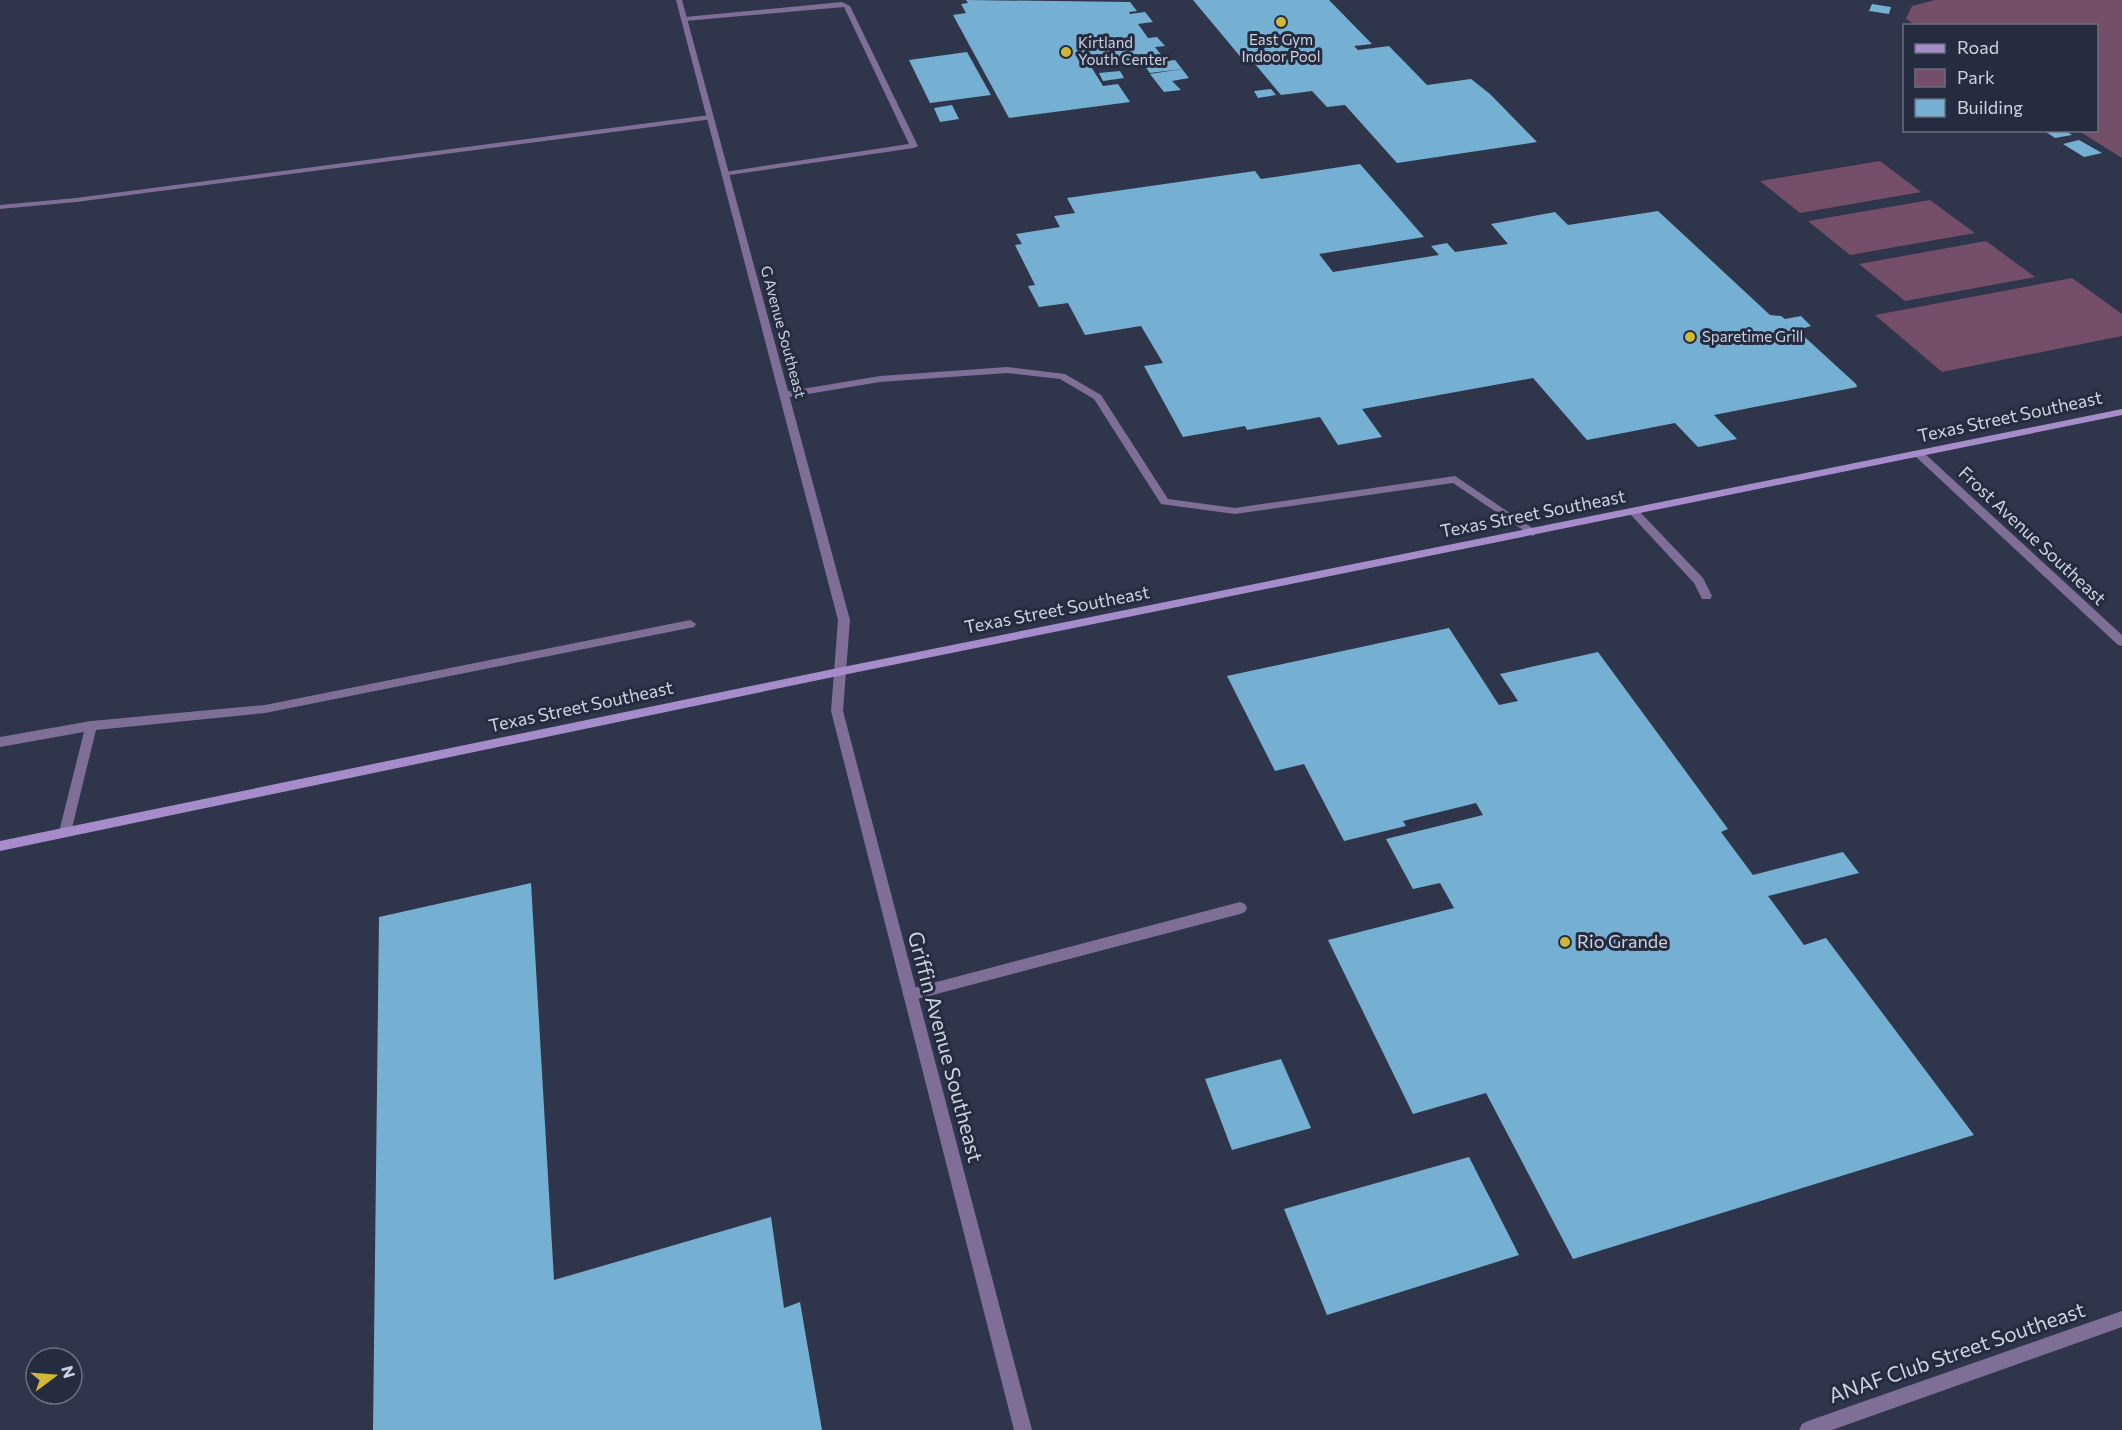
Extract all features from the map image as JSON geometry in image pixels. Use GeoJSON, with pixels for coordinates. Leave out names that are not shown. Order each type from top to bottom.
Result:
{"type":"FeatureCollection","features":[{"type":"Feature","properties":{"kind":"street","name":"G Avenue Southeast"},"geometry":{"type":"LineString","coordinates":[[680,0],[844,620],[838,672]]}},
{"type":"Feature","properties":{"kind":"street"},"geometry":{"type":"LineString","coordinates":[[685,19],[835,3],[847,6],[914,146],[725,174]]}},
{"type":"Feature","properties":{"kind":"street"},"geometry":{"type":"LineString","coordinates":[[0,207],[76,200],[710,117]]}},
{"type":"Feature","properties":{"kind":"street"},"geometry":{"type":"LineString","coordinates":[[784,395],[880,379],[1007,370],[1062,376],[1098,397],[1165,502],[1235,511],[1455,479],[1533,532]]}},
{"type":"Feature","properties":{"kind":"street","name":"Texas Street Southeast"},"geometry":{"type":"LineString","coordinates":[[0,846],[838,672],[2122,412]]}},
{"type":"Feature","properties":{"kind":"street","name":"Frost Avenue Southeast"},"geometry":{"type":"LineString","coordinates":[[1919,454],[2122,642]]}},
{"type":"Feature","properties":{"kind":"street"},"geometry":{"type":"LineString","coordinates":[[1634,512],[1699,581],[1706,596]]}},
{"type":"Feature","properties":{"kind":"street"},"geometry":{"type":"LineString","coordinates":[[0,742],[91,726],[265,709],[690,624]]}},
{"type":"Feature","properties":{"kind":"street","name":"Griffin Avenue Southeast"},"geometry":{"type":"LineString","coordinates":[[838,672],[837,711],[1023,1430]]}},
{"type":"Feature","properties":{"kind":"street"},"geometry":{"type":"LineString","coordinates":[[65,832],[91,726]]}},
{"type":"Feature","properties":{"kind":"street"},"geometry":{"type":"LineString","coordinates":[[910,995],[1240,908]]}},
{"type":"Feature","properties":{"kind":"street","name":"ANAF Club Street Southeast"},"geometry":{"type":"LineString","coordinates":[[1808,1430],[2122,1319]]}},
{"type":"Feature","properties":{"kind":"green space"},"geometry":{"type":"Polygon","coordinates":[[[1935,0],[2122,0],[2122,158],[2081,132],[2098,132],[2098,24],[1914,24],[1906,19],[1912,6],[1935,0]]]}},
{"type":"Feature","properties":{"kind":"green space"},"geometry":{"type":"Polygon","coordinates":[[[1880,161],[1921,192],[1800,213],[1760,181],[1880,161]]]}},
{"type":"Feature","properties":{"kind":"green space"},"geometry":{"type":"Polygon","coordinates":[[[1930,200],[1975,233],[1850,255],[1808,221],[1930,200]]]}},
{"type":"Feature","properties":{"kind":"green space"},"geometry":{"type":"Polygon","coordinates":[[[1986,241],[2035,277],[1905,301],[1859,264],[1986,241]]]}},
{"type":"Feature","properties":{"kind":"green space"},"geometry":{"type":"Polygon","coordinates":[[[2072,278],[2122,314],[2122,336],[1942,372],[1875,315],[2072,278]]]}},
{"type":"Feature","properties":{"kind":"building","name":"Kirtland Youth Center"},"geometry":{"type":"Polygon","coordinates":[[[966,0],[1130,2],[1137,11],[1129,12],[1130,14],[1145,12],[1153,22],[1138,24],[1148,38],[1157,37],[1165,46],[1155,47],[1162,56],[1090,65],[1103,86],[1118,84],[1130,102],[1009,118],[953,15],[966,13],[961,4],[968,3],[966,0]]]}},
{"type":"Feature","properties":{"kind":"building"},"geometry":{"type":"Polygon","coordinates":[[[1193,0],[1329,0],[1372,44],[1354,46],[1358,50],[1389,46],[1427,85],[1471,79],[1490,94],[1537,142],[1397,163],[1345,105],[1327,107],[1312,91],[1281,95],[1255,64],[1293,59],[1289,54],[1244,61],[1193,0]]]}},
{"type":"Feature","properties":{"kind":"building"},"geometry":{"type":"Polygon","coordinates":[[[1872,4],[1891,7],[1889,14],[1869,11],[1872,4]]]}},
{"type":"Feature","properties":{"kind":"building"},"geometry":{"type":"Polygon","coordinates":[[[967,52],[991,95],[930,103],[909,60],[967,52]]]}},
{"type":"Feature","properties":{"kind":"building"},"geometry":{"type":"Polygon","coordinates":[[[1175,60],[1182,69],[1150,73],[1143,64],[1175,60]]]}},
{"type":"Feature","properties":{"kind":"building"},"geometry":{"type":"Polygon","coordinates":[[[1182,69],[1189,78],[1172,81],[1181,90],[1164,92],[1150,74],[1182,69]]]}},
{"type":"Feature","properties":{"kind":"building"},"geometry":{"type":"Polygon","coordinates":[[[1120,71],[1124,78],[1103,81],[1099,73],[1120,71]]]}},
{"type":"Feature","properties":{"kind":"building"},"geometry":{"type":"Polygon","coordinates":[[[1271,89],[1276,95],[1258,98],[1254,91],[1271,89]]]}},
{"type":"Feature","properties":{"kind":"building"},"geometry":{"type":"Polygon","coordinates":[[[952,105],[959,119],[940,122],[934,108],[952,105]]]}},
{"type":"Feature","properties":{"kind":"building"},"geometry":{"type":"Polygon","coordinates":[[[2046,132],[2068,132],[2072,135],[2055,138],[2046,132]]]}},
{"type":"Feature","properties":{"kind":"building"},"geometry":{"type":"Polygon","coordinates":[[[2079,140],[2102,153],[2084,157],[2063,144],[2079,140]]]}},
{"type":"Feature","properties":{"kind":"building"},"geometry":{"type":"Polygon","coordinates":[[[1360,164],[1424,237],[1319,254],[1333,272],[1439,255],[1431,246],[1447,243],[1455,252],[1508,244],[1491,224],[1555,212],[1568,225],[1658,211],[1770,315],[1781,316],[1785,319],[1801,316],[1811,326],[1797,330],[1857,387],[1714,415],[1737,439],[1698,447],[1675,423],[1587,440],[1533,378],[1362,409],[1382,437],[1338,445],[1320,417],[1247,430],[1245,426],[1183,437],[1144,366],[1163,363],[1141,326],[1085,335],[1068,303],[1039,307],[1028,286],[1035,285],[1015,245],[1022,244],[1016,234],[1060,227],[1054,216],[1075,213],[1067,198],[1255,171],[1261,179],[1360,164]]]}},
{"type":"Feature","properties":{"kind":"building","name":"Rio Grande"},"geometry":{"type":"Polygon","coordinates":[[[1449,628],[1499,705],[1518,701],[1500,674],[1598,652],[1728,829],[1721,832],[1753,875],[1843,852],[1859,873],[1768,896],[1804,945],[1826,938],[1974,1135],[1573,1259],[1486,1093],[1413,1114],[1328,940],[1454,908],[1440,883],[1413,889],[1386,839],[1483,815],[1476,803],[1403,821],[1406,826],[1344,841],[1304,764],[1275,771],[1227,676],[1449,628]]]}},
{"type":"Feature","properties":{"kind":"building"},"geometry":{"type":"Polygon","coordinates":[[[531,883],[554,1280],[771,1217],[784,1308],[800,1302],[822,1430],[373,1430],[379,917],[531,883]]]}},
{"type":"Feature","properties":{"kind":"building"},"geometry":{"type":"Polygon","coordinates":[[[1281,1059],[1311,1128],[1232,1150],[1205,1079],[1281,1059]]]}},
{"type":"Feature","properties":{"kind":"building"},"geometry":{"type":"Polygon","coordinates":[[[1469,1157],[1519,1255],[1327,1315],[1284,1209],[1469,1157]]]}},
{"type":"Feature","properties":{"kind":"place","name":"East Gym Indoor Pool"},"geometry":{"type":"Point","coordinates":[1281,22]}},
{"type":"Feature","properties":{"kind":"place","name":"Kirtland Youth Center"},"geometry":{"type":"Point","coordinates":[1066,52]}},
{"type":"Feature","properties":{"kind":"place","name":"Sparetime Grill"},"geometry":{"type":"Point","coordinates":[1690,337]}},
{"type":"Feature","properties":{"kind":"place","name":"Rio Grande"},"geometry":{"type":"Point","coordinates":[1565,942]}}]}
